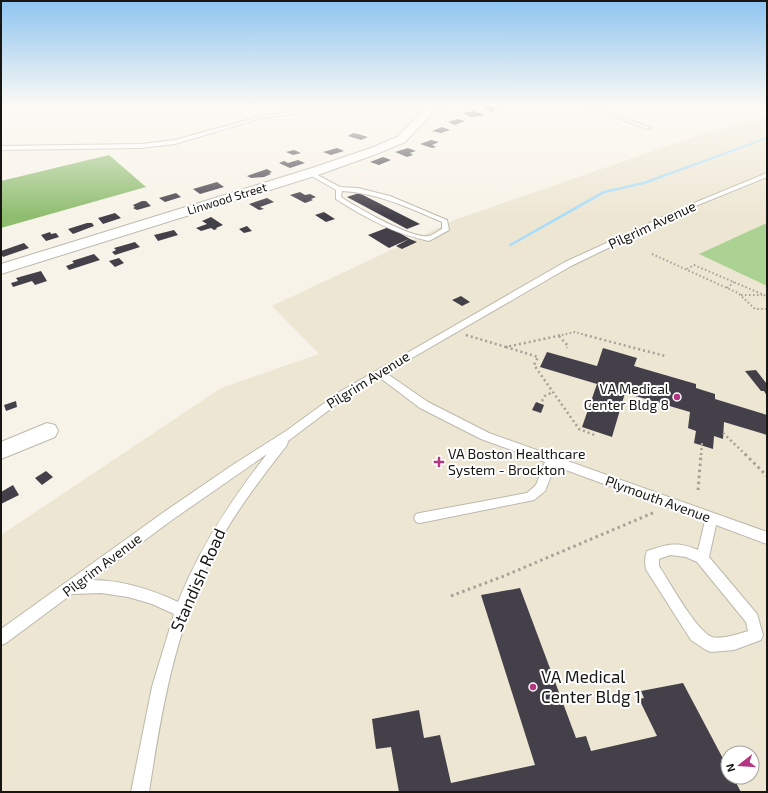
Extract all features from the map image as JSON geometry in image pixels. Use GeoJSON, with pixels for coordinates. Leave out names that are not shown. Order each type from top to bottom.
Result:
{"type":"FeatureCollection","features":[{"type":"Feature","properties":{"kind":"street","name":"Linwood Street"},"geometry":{"type":"LineString","coordinates":[[1,270],[310,173],[395,142]]}},
{"type":"Feature","properties":{"kind":"street"},"geometry":{"type":"LineString","coordinates":[[1,450],[47,430]]}},
{"type":"Feature","properties":{"kind":"lane"},"geometry":{"type":"LineString","coordinates":[[1,148],[134,146],[175,142]]}},
{"type":"Feature","properties":{"kind":"lane"},"geometry":{"type":"LineString","coordinates":[[310,173],[339,188],[358,190],[388,197],[445,221],[446,230],[429,239],[410,235],[363,214],[338,198],[339,188]]}},
{"type":"Feature","properties":{"kind":"lane","name":"Pilgrim Avenue"},"geometry":{"type":"LineString","coordinates":[[1,638],[187,502],[290,434],[338,397],[453,329],[568,264],[691,206],[767,175]]}},
{"type":"Feature","properties":{"kind":"lane","name":"Plymouth Avenue"},"geometry":{"type":"LineString","coordinates":[[380,373],[424,405],[485,436],[767,538]]}},
{"type":"Feature","properties":{"kind":"lane","name":"Standish Road"},"geometry":{"type":"LineString","coordinates":[[140,792],[147,743],[161,674],[181,610],[199,568],[223,523],[243,493],[290,434]]}},
{"type":"Feature","properties":{"kind":"lane"},"geometry":{"type":"LineString","coordinates":[[420,518],[530,498],[542,488],[551,461]]}},
{"type":"Feature","properties":{"kind":"lane"},"geometry":{"type":"LineString","coordinates":[[702,558],[712,518]]}},
{"type":"Feature","properties":{"kind":"lane"},"geometry":{"type":"LineString","coordinates":[[670,549],[687,551],[702,558],[752,619],[756,635],[734,644],[711,645],[696,635],[652,567],[652,555],[670,549]]}},
{"type":"Feature","properties":{"kind":"lane"},"geometry":{"type":"LineString","coordinates":[[71,588],[90,586],[124,588],[154,598],[181,610]]}},
{"type":"Feature","properties":{"kind":"path"},"geometry":{"type":"LineString","coordinates":[[652,254],[740,295],[754,309],[767,309]]}},
{"type":"Feature","properties":{"kind":"path"},"geometry":{"type":"LineString","coordinates":[[686,270],[694,265],[764,295],[767,298]]}},
{"type":"Feature","properties":{"kind":"path"},"geometry":{"type":"LineString","coordinates":[[727,288],[734,282]]}},
{"type":"Feature","properties":{"kind":"path"},"geometry":{"type":"LineString","coordinates":[[740,295],[764,295]]}},
{"type":"Feature","properties":{"kind":"path"},"geometry":{"type":"LineString","coordinates":[[506,347],[576,332],[665,356]]}},
{"type":"Feature","properties":{"kind":"path"},"geometry":{"type":"LineString","coordinates":[[466,335],[538,357],[534,365],[579,429],[597,436]]}},
{"type":"Feature","properties":{"kind":"path"},"geometry":{"type":"LineString","coordinates":[[559,335],[568,346],[567,348]]}},
{"type":"Feature","properties":{"kind":"path"},"geometry":{"type":"LineString","coordinates":[[542,401],[545,396],[553,392]]}},
{"type":"Feature","properties":{"kind":"path"},"geometry":{"type":"LineString","coordinates":[[723,433],[767,476]]}},
{"type":"Feature","properties":{"kind":"path"},"geometry":{"type":"LineString","coordinates":[[698,490],[702,443]]}},
{"type":"Feature","properties":{"kind":"path"},"geometry":{"type":"LineString","coordinates":[[451,596],[504,576],[658,511]]}},
{"type":"Feature","properties":{"kind":"shaded area","name":"VA Boston Healthcare System - Brockton"},"geometry":{"type":"Polygon","coordinates":[[[679,142],[767,142],[767,792],[1,792],[1,535],[221,388],[319,354],[272,306],[457,219],[679,142]]]}},
{"type":"Feature","properties":{"kind":"green space"},"geometry":{"type":"Polygon","coordinates":[[[109,155],[146,187],[1,228],[1,181],[109,155]]]}},
{"type":"Feature","properties":{"kind":"green space"},"geometry":{"type":"Polygon","coordinates":[[[767,223],[767,286],[699,254],[767,223]]]}},
{"type":"Feature","properties":{"kind":"building"},"geometry":{"type":"Polygon","coordinates":[[[425,142],[439,142],[432,145],[436,147],[432,148],[420,144],[425,142]]]}},
{"type":"Feature","properties":{"kind":"building"},"geometry":{"type":"Polygon","coordinates":[[[337,148],[344,151],[331,155],[323,152],[337,148]]]}},
{"type":"Feature","properties":{"kind":"building"},"geometry":{"type":"Polygon","coordinates":[[[408,148],[416,151],[410,153],[413,155],[407,157],[395,152],[408,148]]]}},
{"type":"Feature","properties":{"kind":"building"},"geometry":{"type":"Polygon","coordinates":[[[294,150],[301,153],[293,155],[286,152],[294,150]]]}},
{"type":"Feature","properties":{"kind":"building"},"geometry":{"type":"Polygon","coordinates":[[[383,157],[391,160],[379,165],[370,162],[383,157]]]}},
{"type":"Feature","properties":{"kind":"building"},"geometry":{"type":"Polygon","coordinates":[[[298,160],[305,163],[290,168],[279,163],[284,161],[288,163],[298,160]]]}},
{"type":"Feature","properties":{"kind":"building"},"geometry":{"type":"Polygon","coordinates":[[[267,169],[272,172],[264,177],[251,178],[247,176],[267,169]]]}},
{"type":"Feature","properties":{"kind":"building"},"geometry":{"type":"Polygon","coordinates":[[[217,182],[224,187],[200,194],[193,189],[217,182]]]}},
{"type":"Feature","properties":{"kind":"building"},"geometry":{"type":"Polygon","coordinates":[[[300,192],[305,195],[310,194],[316,197],[305,203],[290,195],[300,192]]]}},
{"type":"Feature","properties":{"kind":"building"},"geometry":{"type":"Polygon","coordinates":[[[176,193],[181,197],[165,202],[159,198],[176,193]]]}},
{"type":"Feature","properties":{"kind":"building"},"geometry":{"type":"Polygon","coordinates":[[[359,193],[420,224],[407,229],[347,197],[359,193]]]}},
{"type":"Feature","properties":{"kind":"building"},"geometry":{"type":"Polygon","coordinates":[[[267,198],[274,202],[260,207],[264,209],[259,210],[249,204],[267,198]]]}},
{"type":"Feature","properties":{"kind":"building"},"geometry":{"type":"Polygon","coordinates":[[[146,201],[151,206],[137,210],[133,208],[135,207],[133,205],[146,201]]]}},
{"type":"Feature","properties":{"kind":"building"},"geometry":{"type":"Polygon","coordinates":[[[324,212],[335,219],[326,222],[315,215],[324,212]]]}},
{"type":"Feature","properties":{"kind":"building"},"geometry":{"type":"Polygon","coordinates":[[[115,213],[121,218],[103,224],[98,218],[115,213]]]}},
{"type":"Feature","properties":{"kind":"building"},"geometry":{"type":"Polygon","coordinates":[[[211,217],[223,225],[214,230],[211,228],[201,231],[196,228],[207,224],[202,221],[211,217]]]}},
{"type":"Feature","properties":{"kind":"building"},"geometry":{"type":"Polygon","coordinates":[[[87,223],[92,223],[94,226],[73,234],[68,229],[87,223]]]}},
{"type":"Feature","properties":{"kind":"building"},"geometry":{"type":"Polygon","coordinates":[[[247,226],[252,231],[244,233],[239,229],[247,226]]]}},
{"type":"Feature","properties":{"kind":"building"},"geometry":{"type":"Polygon","coordinates":[[[389,227],[417,242],[402,249],[396,246],[409,239],[389,248],[368,235],[389,227]]]}},
{"type":"Feature","properties":{"kind":"building"},"geometry":{"type":"Polygon","coordinates":[[[174,230],[178,235],[158,241],[154,235],[174,230]]]}},
{"type":"Feature","properties":{"kind":"building"},"geometry":{"type":"Polygon","coordinates":[[[50,232],[51,234],[56,233],[59,237],[46,241],[41,235],[50,232]]]}},
{"type":"Feature","properties":{"kind":"building"},"geometry":{"type":"Polygon","coordinates":[[[135,242],[140,247],[115,255],[112,252],[116,250],[114,248],[135,242]]]}},
{"type":"Feature","properties":{"kind":"building"},"geometry":{"type":"Polygon","coordinates":[[[24,243],[29,248],[3,257],[1,254],[1,251],[24,243]]]}},
{"type":"Feature","properties":{"kind":"building"},"geometry":{"type":"Polygon","coordinates":[[[94,254],[100,260],[69,270],[66,266],[74,263],[72,261],[94,254]]]}},
{"type":"Feature","properties":{"kind":"building"},"geometry":{"type":"Polygon","coordinates":[[[119,258],[124,263],[115,267],[109,261],[119,258]]]}},
{"type":"Feature","properties":{"kind":"building"},"geometry":{"type":"Polygon","coordinates":[[[41,271],[47,281],[35,285],[32,281],[13,287],[11,283],[18,281],[16,278],[41,271]]]}},
{"type":"Feature","properties":{"kind":"building"},"geometry":{"type":"Polygon","coordinates":[[[461,296],[470,302],[462,306],[452,300],[461,296]]]}},
{"type":"Feature","properties":{"kind":"building","name":"VA Medical Center Bldg 8"},"geometry":{"type":"Polygon","coordinates":[[[603,348],[637,358],[634,366],[696,384],[696,388],[715,394],[715,399],[767,415],[767,435],[724,422],[723,439],[714,436],[713,449],[694,443],[696,431],[688,428],[690,412],[625,393],[612,437],[582,427],[597,384],[540,367],[547,352],[597,366],[603,348]]]}},
{"type":"Feature","properties":{"kind":"building"},"geometry":{"type":"Polygon","coordinates":[[[756,370],[767,384],[767,396],[764,391],[761,391],[745,371],[756,370]]]}},
{"type":"Feature","properties":{"kind":"building"},"geometry":{"type":"Polygon","coordinates":[[[16,401],[17,407],[6,411],[4,405],[16,401]]]}},
{"type":"Feature","properties":{"kind":"building"},"geometry":{"type":"Polygon","coordinates":[[[536,402],[544,405],[541,413],[532,410],[536,402]]]}},
{"type":"Feature","properties":{"kind":"building"},"geometry":{"type":"Polygon","coordinates":[[[46,471],[53,477],[42,485],[35,478],[46,471]]]}},
{"type":"Feature","properties":{"kind":"building"},"geometry":{"type":"Polygon","coordinates":[[[13,485],[19,495],[1,504],[1,492],[13,485]]]}},
{"type":"Feature","properties":{"kind":"building","name":"VA Medical Center Bldg 1"},"geometry":{"type":"Polygon","coordinates":[[[520,588],[576,738],[586,736],[591,751],[657,736],[639,699],[644,698],[641,691],[683,683],[720,753],[720,785],[737,785],[741,792],[399,792],[391,747],[376,749],[372,719],[419,710],[424,738],[440,735],[451,783],[535,765],[481,595],[520,588]]]}},
{"type":"Feature","properties":{"kind":"waterway"},"geometry":{"type":"LineString","coordinates":[[510,245],[604,192],[644,183],[756,142]]}},
{"type":"Feature","properties":{"kind":"place","name":"VA Medical Center Bldg 8"},"geometry":{"type":"Point","coordinates":[677,397]}},
{"type":"Feature","properties":{"kind":"place","name":"VA Boston Healthcare System - Brockton"},"geometry":{"type":"Point","coordinates":[439,462]}},
{"type":"Feature","properties":{"kind":"place","name":"VA Medical Center Bldg 1"},"geometry":{"type":"Point","coordinates":[533,687]}}]}
